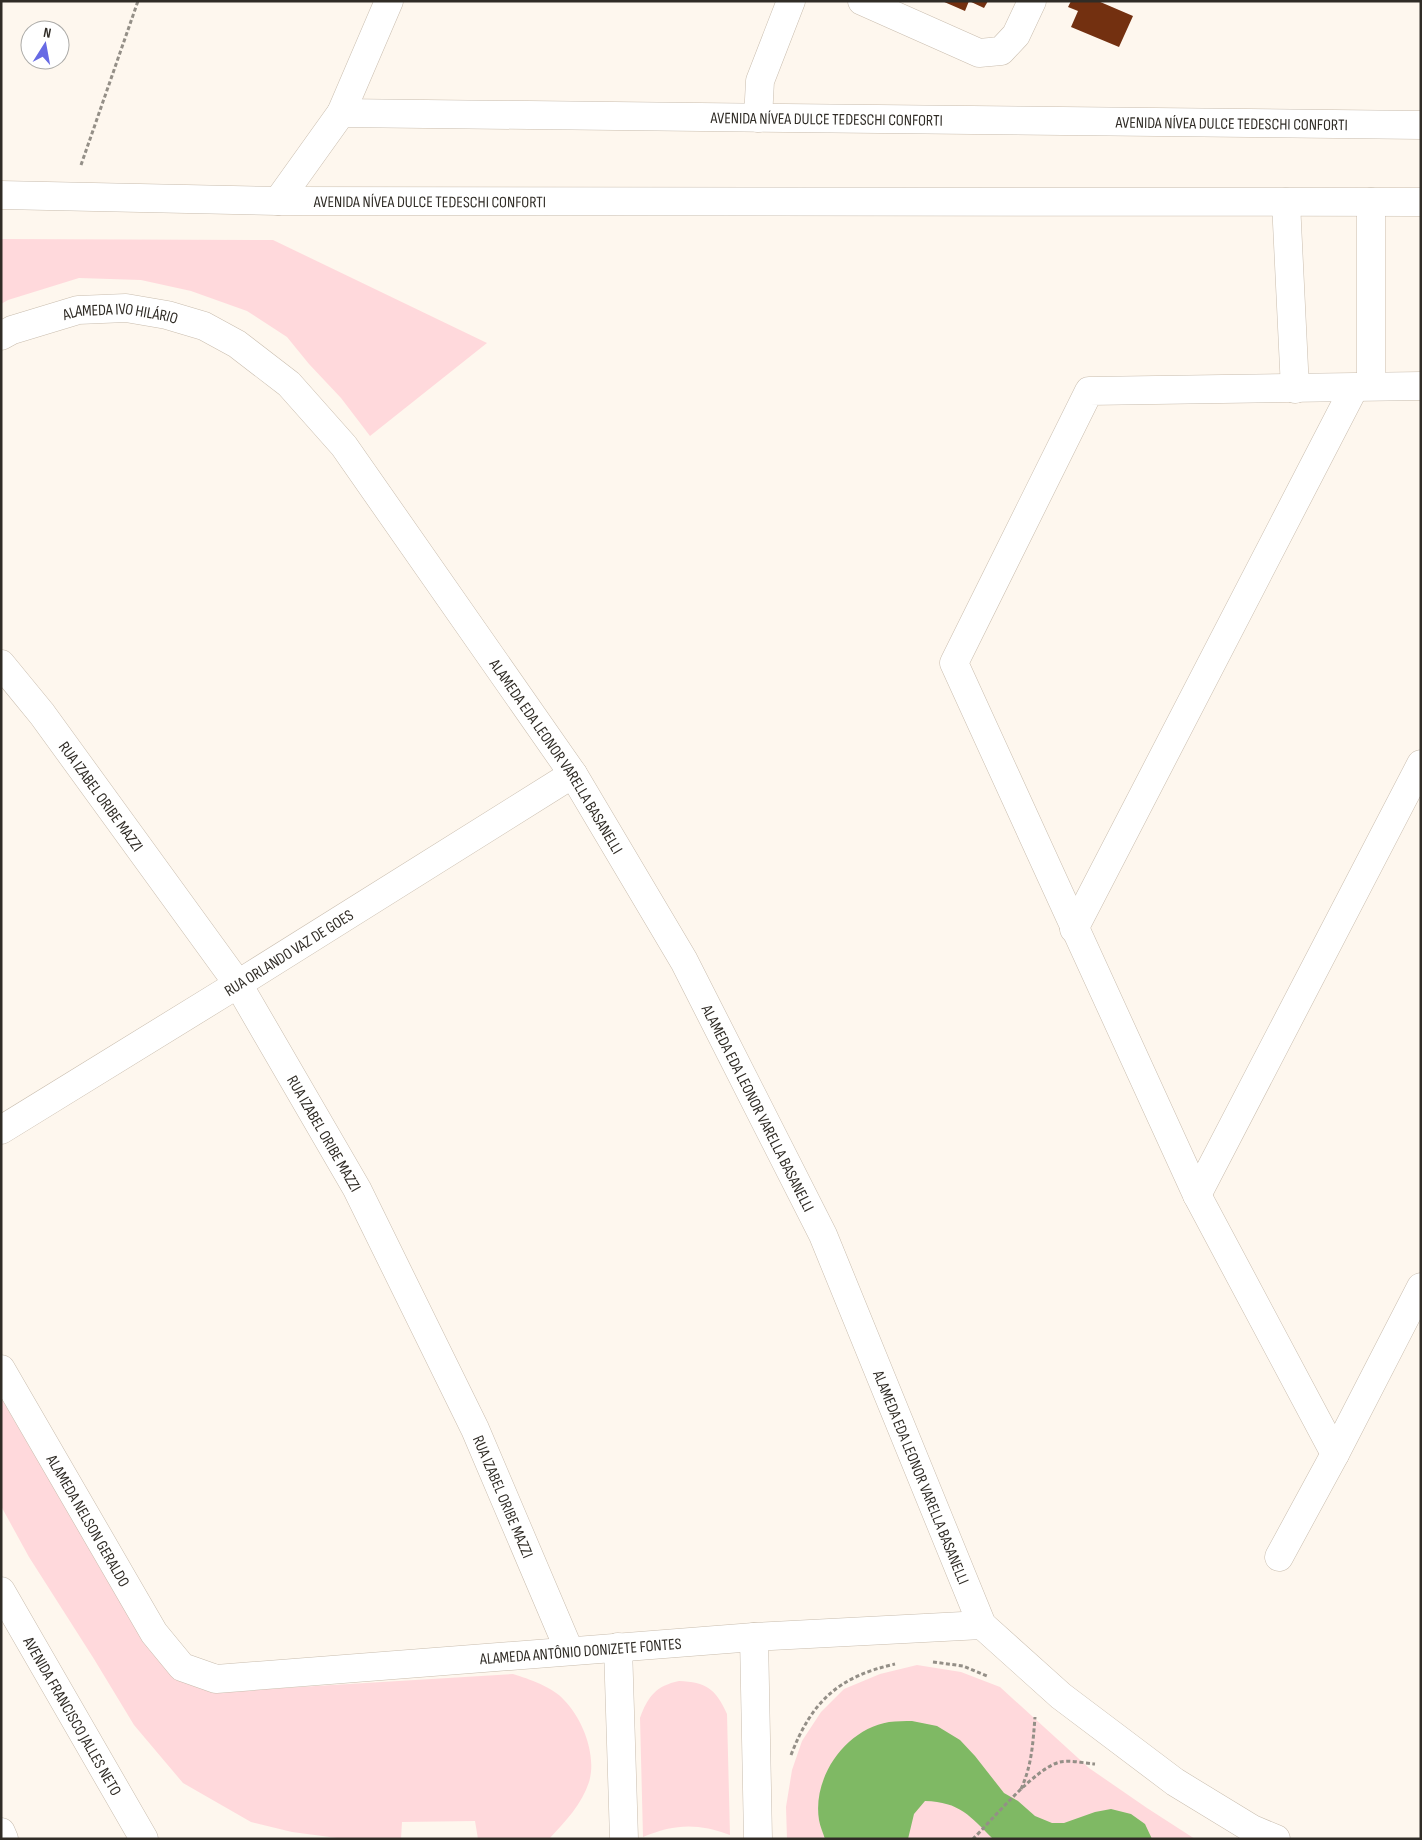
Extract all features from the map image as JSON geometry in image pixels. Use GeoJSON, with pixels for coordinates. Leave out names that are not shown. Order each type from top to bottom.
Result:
{"type":"FeatureCollection","features":[{"type":"Feature","properties":{"kind":"street"},"geometry":{"type":"LineString","coordinates":[[340,113],[389,1]]}},
{"type":"Feature","properties":{"kind":"street"},"geometry":{"type":"LineString","coordinates":[[758,118],[760,80],[791,1]]}},
{"type":"Feature","properties":{"kind":"street"},"geometry":{"type":"LineString","coordinates":[[862,1],[979,53],[1001,51],[1016,35],[1032,1]]}},
{"type":"Feature","properties":{"kind":"street","name":"AVENIDA NÍVEA DULCE TEDESCHI CONFORTI"},"geometry":{"type":"LineString","coordinates":[[278,201],[340,113],[1421,125]]}},
{"type":"Feature","properties":{"kind":"street","name":"AVENIDA NÍVEA DULCE TEDESCHI CONFORTI"},"geometry":{"type":"LineString","coordinates":[[1,195],[278,201],[1421,202]]}},
{"type":"Feature","properties":{"kind":"street"},"geometry":{"type":"LineString","coordinates":[[1286,202],[1295,389]]}},
{"type":"Feature","properties":{"kind":"street"},"geometry":{"type":"LineString","coordinates":[[1074,929],[1363,387],[1372,202]]}},
{"type":"Feature","properties":{"kind":"street","name":"ALAMEDA IVO HILÁRIO"},"geometry":{"type":"LineString","coordinates":[[1,336],[12,330],[78,310],[126,308],[167,315],[204,326],[237,344]]}},
{"type":"Feature","properties":{"kind":"street","name":"ALAMEDA EDA LEONOR VARELLA BASANELLI"},"geometry":{"type":"LineString","coordinates":[[237,344],[289,384],[344,446],[573,774],[684,961],[823,1235],[982,1625],[1061,1696],[1175,1782],[1252,1829],[1276,1839]]}},
{"type":"Feature","properties":{"kind":"street"},"geometry":{"type":"LineString","coordinates":[[1335,1454],[1197,1195],[954,663],[1089,391],[1421,386]]}},
{"type":"Feature","properties":{"kind":"street","name":"RUA IZABEL ORIBE MAZZI"},"geometry":{"type":"LineString","coordinates":[[1,664],[42,714],[238,984],[357,1189],[475,1429],[569,1650]]}},
{"type":"Feature","properties":{"kind":"street"},"geometry":{"type":"LineString","coordinates":[[1197,1195],[1421,764]]}},
{"type":"Feature","properties":{"kind":"street","name":"RUA ORLANDO VAZ DE GOES"},"geometry":{"type":"LineString","coordinates":[[1,1130],[573,774]]}},
{"type":"Feature","properties":{"kind":"street"},"geometry":{"type":"LineString","coordinates":[[1279,1557],[1335,1454],[1421,1287]]}},
{"type":"Feature","properties":{"kind":"street","name":"ALAMEDA NELSON GERALDO"},"geometry":{"type":"LineString","coordinates":[[1,1369],[154,1634],[182,1667]]}},
{"type":"Feature","properties":{"kind":"street","name":"AVENIDA FRANCISCO JALLES NETO"},"geometry":{"type":"LineString","coordinates":[[1,1591],[144,1839]]}},
{"type":"Feature","properties":{"kind":"street","name":"ALAMEDA ANTÔNIO DONIZETE FONTES"},"geometry":{"type":"LineString","coordinates":[[182,1667],[216,1679],[569,1650],[754,1637],[982,1625]]}},
{"type":"Feature","properties":{"kind":"street"},"geometry":{"type":"LineString","coordinates":[[754,1637],[758,1839]]}},
{"type":"Feature","properties":{"kind":"street"},"geometry":{"type":"LineString","coordinates":[[618,1647],[624,1839]]}},
{"type":"Feature","properties":{"kind":"street"},"geometry":{"type":"LineString","coordinates":[[1,1832],[4,1839]]}},
{"type":"Feature","properties":{"kind":"path"},"geometry":{"type":"LineString","coordinates":[[86,148],[138,1]]}},
{"type":"Feature","properties":{"kind":"path"},"geometry":{"type":"LineString","coordinates":[[925,1661],[963,1666],[988,1676]]}},
{"type":"Feature","properties":{"kind":"path"},"geometry":{"type":"LineString","coordinates":[[788,1760],[797,1738],[816,1707],[841,1684],[877,1668],[900,1663]]}},
{"type":"Feature","properties":{"kind":"path"},"geometry":{"type":"LineString","coordinates":[[1019,1792],[1028,1773],[1032,1751],[1035,1711],[1042,1718]]}},
{"type":"Feature","properties":{"kind":"path"},"geometry":{"type":"LineString","coordinates":[[1087,1757],[1102,1770]]}},
{"type":"Feature","properties":{"kind":"path"},"geometry":{"type":"LineString","coordinates":[[973,1839],[1014,1796],[1047,1768],[1060,1762],[1094,1764]]}},
{"type":"Feature","properties":{"kind":"shaded area"},"geometry":{"type":"Polygon","coordinates":[[[1,239],[273,240],[487,343],[370,436],[341,398],[287,337],[247,311],[191,291],[141,280],[79,278],[8,300],[1,304],[1,239]]]}},
{"type":"Feature","properties":{"kind":"shaded area"},"geometry":{"type":"Polygon","coordinates":[[[1,1398],[144,1641],[217,1692],[513,1674],[554,1691],[564,1700],[577,1717],[587,1738],[591,1761],[589,1782],[582,1798],[549,1839],[478,1839],[475,1821],[402,1822],[401,1839],[345,1839],[292,1832],[251,1822],[183,1783],[134,1725],[29,1557],[1,1506],[1,1398]]]}},
{"type":"Feature","properties":{"kind":"shaded area"},"geometry":{"type":"Polygon","coordinates":[[[917,1665],[961,1672],[1000,1687],[1089,1768],[1195,1839],[787,1839],[786,1807],[792,1770],[802,1741],[821,1712],[844,1689],[880,1674],[917,1665]]]}},
{"type":"Feature","properties":{"kind":"shaded area"},"geometry":{"type":"Polygon","coordinates":[[[679,1681],[696,1683],[709,1689],[719,1698],[727,1714],[730,1835],[707,1828],[676,1827],[643,1837],[640,1718],[646,1704],[654,1693],[664,1686],[679,1681]]]}},
{"type":"Feature","properties":{"kind":"shaded area"},"geometry":{"type":"Polygon","coordinates":[[[912,1721],[937,1726],[960,1740],[1004,1793],[1018,1801],[1035,1816],[1052,1823],[1064,1823],[1095,1812],[1111,1809],[1131,1814],[1145,1824],[1152,1839],[993,1839],[971,1817],[956,1807],[925,1801],[914,1814],[908,1839],[825,1839],[819,1820],[818,1804],[821,1788],[835,1758],[859,1734],[873,1726],[889,1722],[912,1721]]]}},
{"type":"Feature","properties":{"kind":"building"},"geometry":{"type":"Polygon","coordinates":[[[942,1],[969,1],[965,11],[942,1]]]}},
{"type":"Feature","properties":{"kind":"building"},"geometry":{"type":"Polygon","coordinates":[[[969,1],[988,1],[984,8],[969,1]]]}},
{"type":"Feature","properties":{"kind":"building"},"geometry":{"type":"Polygon","coordinates":[[[1071,1],[1098,1],[1133,16],[1119,47],[1071,27],[1078,11],[1068,7],[1071,1]]]}}]}
